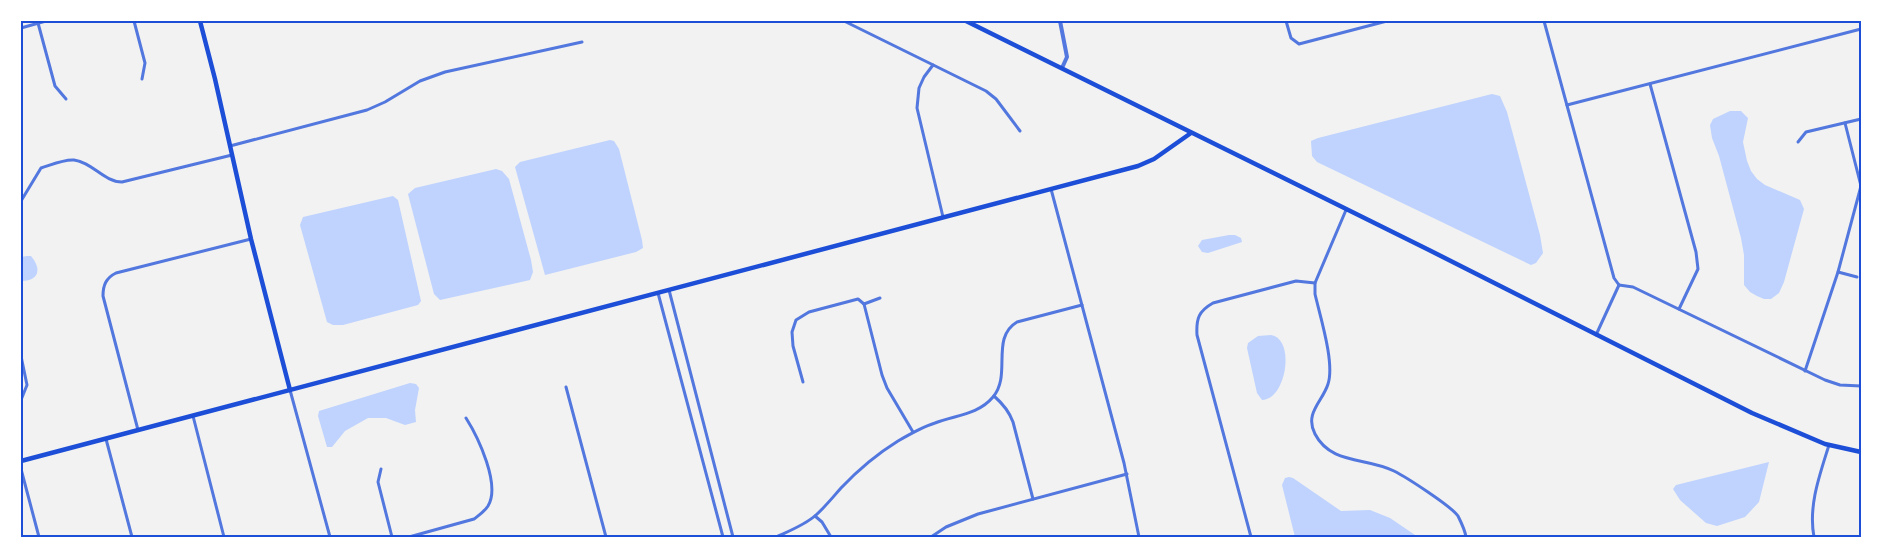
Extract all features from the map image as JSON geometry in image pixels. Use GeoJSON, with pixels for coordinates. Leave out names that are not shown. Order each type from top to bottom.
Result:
{"type":"FeatureCollection","features":[{"type":"Feature","properties":{"kind":"main road"},"geometry":{"type":"LineString","coordinates":[[200,21],[251,239],[290,390]]}},
{"type":"Feature","properties":{"kind":"main road"},"geometry":{"type":"LineString","coordinates":[[966,21],[1752,413],[1829,445],[1861,452]]}},
{"type":"Feature","properties":{"kind":"main road"},"geometry":{"type":"LineString","coordinates":[[21,461],[1138,166],[1155,159],[1191,133]]}},
{"type":"Feature","properties":{"kind":"street"},"geometry":{"type":"LineString","coordinates":[[21,28],[45,21]]}},
{"type":"Feature","properties":{"kind":"street"},"geometry":{"type":"LineString","coordinates":[[134,21],[146,63],[142,79]]}},
{"type":"Feature","properties":{"kind":"street"},"geometry":{"type":"LineString","coordinates":[[844,21],[990,94],[1020,131]]}},
{"type":"Feature","properties":{"kind":"street"},"geometry":{"type":"LineString","coordinates":[[1060,21],[1067,57],[1062,68]]}},
{"type":"Feature","properties":{"kind":"street"},"geometry":{"type":"LineString","coordinates":[[1286,21],[1291,38],[1299,44],[1385,21]]}},
{"type":"Feature","properties":{"kind":"street"},"geometry":{"type":"LineString","coordinates":[[1544,21],[1614,278],[1619,285],[1633,287],[1840,386],[1861,386]]}},
{"type":"Feature","properties":{"kind":"street"},"geometry":{"type":"LineString","coordinates":[[38,23],[55,86],[66,99]]}},
{"type":"Feature","properties":{"kind":"street"},"geometry":{"type":"LineString","coordinates":[[1567,105],[1861,29]]}},
{"type":"Feature","properties":{"kind":"street"},"geometry":{"type":"LineString","coordinates":[[230,146],[367,110],[420,81],[446,72],[582,42]]}},
{"type":"Feature","properties":{"kind":"street"},"geometry":{"type":"LineString","coordinates":[[933,65],[919,88],[916,108],[943,217]]}},
{"type":"Feature","properties":{"kind":"street"},"geometry":{"type":"LineString","coordinates":[[1650,84],[1696,252],[1698,269],[1679,309]]}},
{"type":"Feature","properties":{"kind":"street"},"geometry":{"type":"LineString","coordinates":[[1798,142],[1806,132],[1861,119]]}},
{"type":"Feature","properties":{"kind":"street"},"geometry":{"type":"LineString","coordinates":[[1805,371],[1838,272],[1861,186],[1845,123]]}},
{"type":"Feature","properties":{"kind":"street"},"geometry":{"type":"LineString","coordinates":[[21,201],[41,168],[67,160],[82,162],[109,179],[122,182],[232,155]]}},
{"type":"Feature","properties":{"kind":"street"},"geometry":{"type":"LineString","coordinates":[[1051,189],[1126,474],[1139,537]]}},
{"type":"Feature","properties":{"kind":"street"},"geometry":{"type":"LineString","coordinates":[[1346,210],[1315,283],[1330,371],[1328,385],[1313,411],[1313,432],[1326,448],[1338,457],[1393,470],[1446,505],[1457,515],[1466,537]]}},
{"type":"Feature","properties":{"kind":"street"},"geometry":{"type":"LineString","coordinates":[[138,430],[103,296],[104,284],[116,273],[251,239]]}},
{"type":"Feature","properties":{"kind":"street"},"geometry":{"type":"LineString","coordinates":[[1838,272],[1857,277]]}},
{"type":"Feature","properties":{"kind":"street"},"geometry":{"type":"LineString","coordinates":[[1251,537],[1197,335],[1196,322],[1204,308],[1214,303],[1296,281],[1315,283]]}},
{"type":"Feature","properties":{"kind":"street"},"geometry":{"type":"LineString","coordinates":[[1596,335],[1619,285]]}},
{"type":"Feature","properties":{"kind":"street"},"geometry":{"type":"LineString","coordinates":[[669,290],[734,537]]}},
{"type":"Feature","properties":{"kind":"street"},"geometry":{"type":"LineString","coordinates":[[658,293],[723,537]]}},
{"type":"Feature","properties":{"kind":"street"},"geometry":{"type":"LineString","coordinates":[[864,304],[880,298]]}},
{"type":"Feature","properties":{"kind":"street"},"geometry":{"type":"LineString","coordinates":[[802,382],[793,346],[792,332],[796,320],[809,312],[858,299],[864,304],[882,375],[913,432]]}},
{"type":"Feature","properties":{"kind":"street"},"geometry":{"type":"LineString","coordinates":[[776,537],[815,516],[860,469],[881,452],[913,432],[973,412],[994,396],[1002,380],[1004,337],[1011,326],[1017,322],[1082,306]]}},
{"type":"Feature","properties":{"kind":"street"},"geometry":{"type":"LineString","coordinates":[[21,356],[27,380],[21,400]]}},
{"type":"Feature","properties":{"kind":"street"},"geometry":{"type":"LineString","coordinates":[[566,387],[606,537]]}},
{"type":"Feature","properties":{"kind":"street"},"geometry":{"type":"LineString","coordinates":[[290,390],[330,537]]}},
{"type":"Feature","properties":{"kind":"street"},"geometry":{"type":"LineString","coordinates":[[994,396],[1001,402],[1013,422],[1033,498]]}},
{"type":"Feature","properties":{"kind":"street"},"geometry":{"type":"LineString","coordinates":[[193,416],[224,537]]}},
{"type":"Feature","properties":{"kind":"street"},"geometry":{"type":"LineString","coordinates":[[409,537],[474,519],[482,514],[489,505],[492,492],[485,460],[477,436],[466,418]]}},
{"type":"Feature","properties":{"kind":"street"},"geometry":{"type":"LineString","coordinates":[[106,439],[132,537]]}},
{"type":"Feature","properties":{"kind":"street"},"geometry":{"type":"LineString","coordinates":[[1814,537],[1811,519],[1813,504],[1829,445]]}},
{"type":"Feature","properties":{"kind":"street"},"geometry":{"type":"LineString","coordinates":[[21,469],[39,537]]}},
{"type":"Feature","properties":{"kind":"street"},"geometry":{"type":"LineString","coordinates":[[381,469],[378,482],[392,537]]}},
{"type":"Feature","properties":{"kind":"street"},"geometry":{"type":"LineString","coordinates":[[931,537],[946,527],[969,517],[1126,474]]}},
{"type":"Feature","properties":{"kind":"street"},"geometry":{"type":"LineString","coordinates":[[815,516],[822,522],[831,537]]}},
{"type":"Feature","properties":{"kind":"water"},"geometry":{"type":"Polygon","coordinates":[[[1492,94],[1500,96],[1507,112],[1540,235],[1543,253],[1536,263],[1531,265],[1317,162],[1312,156],[1311,141],[1318,138],[1492,94]]]}},
{"type":"Feature","properties":{"kind":"water"},"geometry":{"type":"Polygon","coordinates":[[[1730,111],[1741,111],[1748,118],[1743,142],[1747,161],[1757,179],[1765,185],[1800,200],[1804,209],[1784,282],[1779,293],[1771,299],[1757,296],[1744,285],[1744,255],[1741,238],[1710,125],[1713,119],[1730,111]]]}},
{"type":"Feature","properties":{"kind":"water"},"geometry":{"type":"Polygon","coordinates":[[[610,140],[614,141],[619,149],[643,248],[636,252],[545,275],[515,167],[520,162],[610,140]]]}},
{"type":"Feature","properties":{"kind":"water"},"geometry":{"type":"Polygon","coordinates":[[[496,169],[502,171],[509,179],[531,260],[533,272],[530,280],[440,300],[434,294],[408,194],[415,188],[496,169]]]}},
{"type":"Feature","properties":{"kind":"water"},"geometry":{"type":"Polygon","coordinates":[[[393,196],[398,200],[421,301],[418,305],[343,325],[333,325],[327,322],[300,225],[303,217],[393,196]]]}},
{"type":"Feature","properties":{"kind":"water"},"geometry":{"type":"Polygon","coordinates":[[[1229,235],[1241,238],[1242,242],[1208,253],[1202,252],[1198,246],[1202,240],[1229,235]]]}},
{"type":"Feature","properties":{"kind":"water"},"geometry":{"type":"Polygon","coordinates":[[[31,256],[37,265],[37,273],[32,279],[21,281],[21,257],[31,256]]]}},
{"type":"Feature","properties":{"kind":"water"},"geometry":{"type":"Polygon","coordinates":[[[1271,335],[1279,339],[1284,347],[1285,369],[1277,390],[1270,397],[1262,400],[1257,393],[1247,348],[1248,343],[1258,336],[1271,335]]]}},
{"type":"Feature","properties":{"kind":"water"},"geometry":{"type":"Polygon","coordinates":[[[410,383],[416,384],[419,388],[415,410],[416,422],[405,425],[386,418],[368,418],[345,431],[332,447],[327,447],[318,416],[319,411],[410,383]]]}},
{"type":"Feature","properties":{"kind":"water"},"geometry":{"type":"Polygon","coordinates":[[[1769,462],[1759,502],[1745,517],[1717,526],[1706,523],[1680,500],[1673,489],[1676,485],[1769,462]]]}},
{"type":"Feature","properties":{"kind":"water"},"geometry":{"type":"Polygon","coordinates":[[[1289,477],[1341,511],[1370,510],[1390,518],[1418,537],[1295,537],[1282,485],[1285,478],[1289,477]]]}}]}
